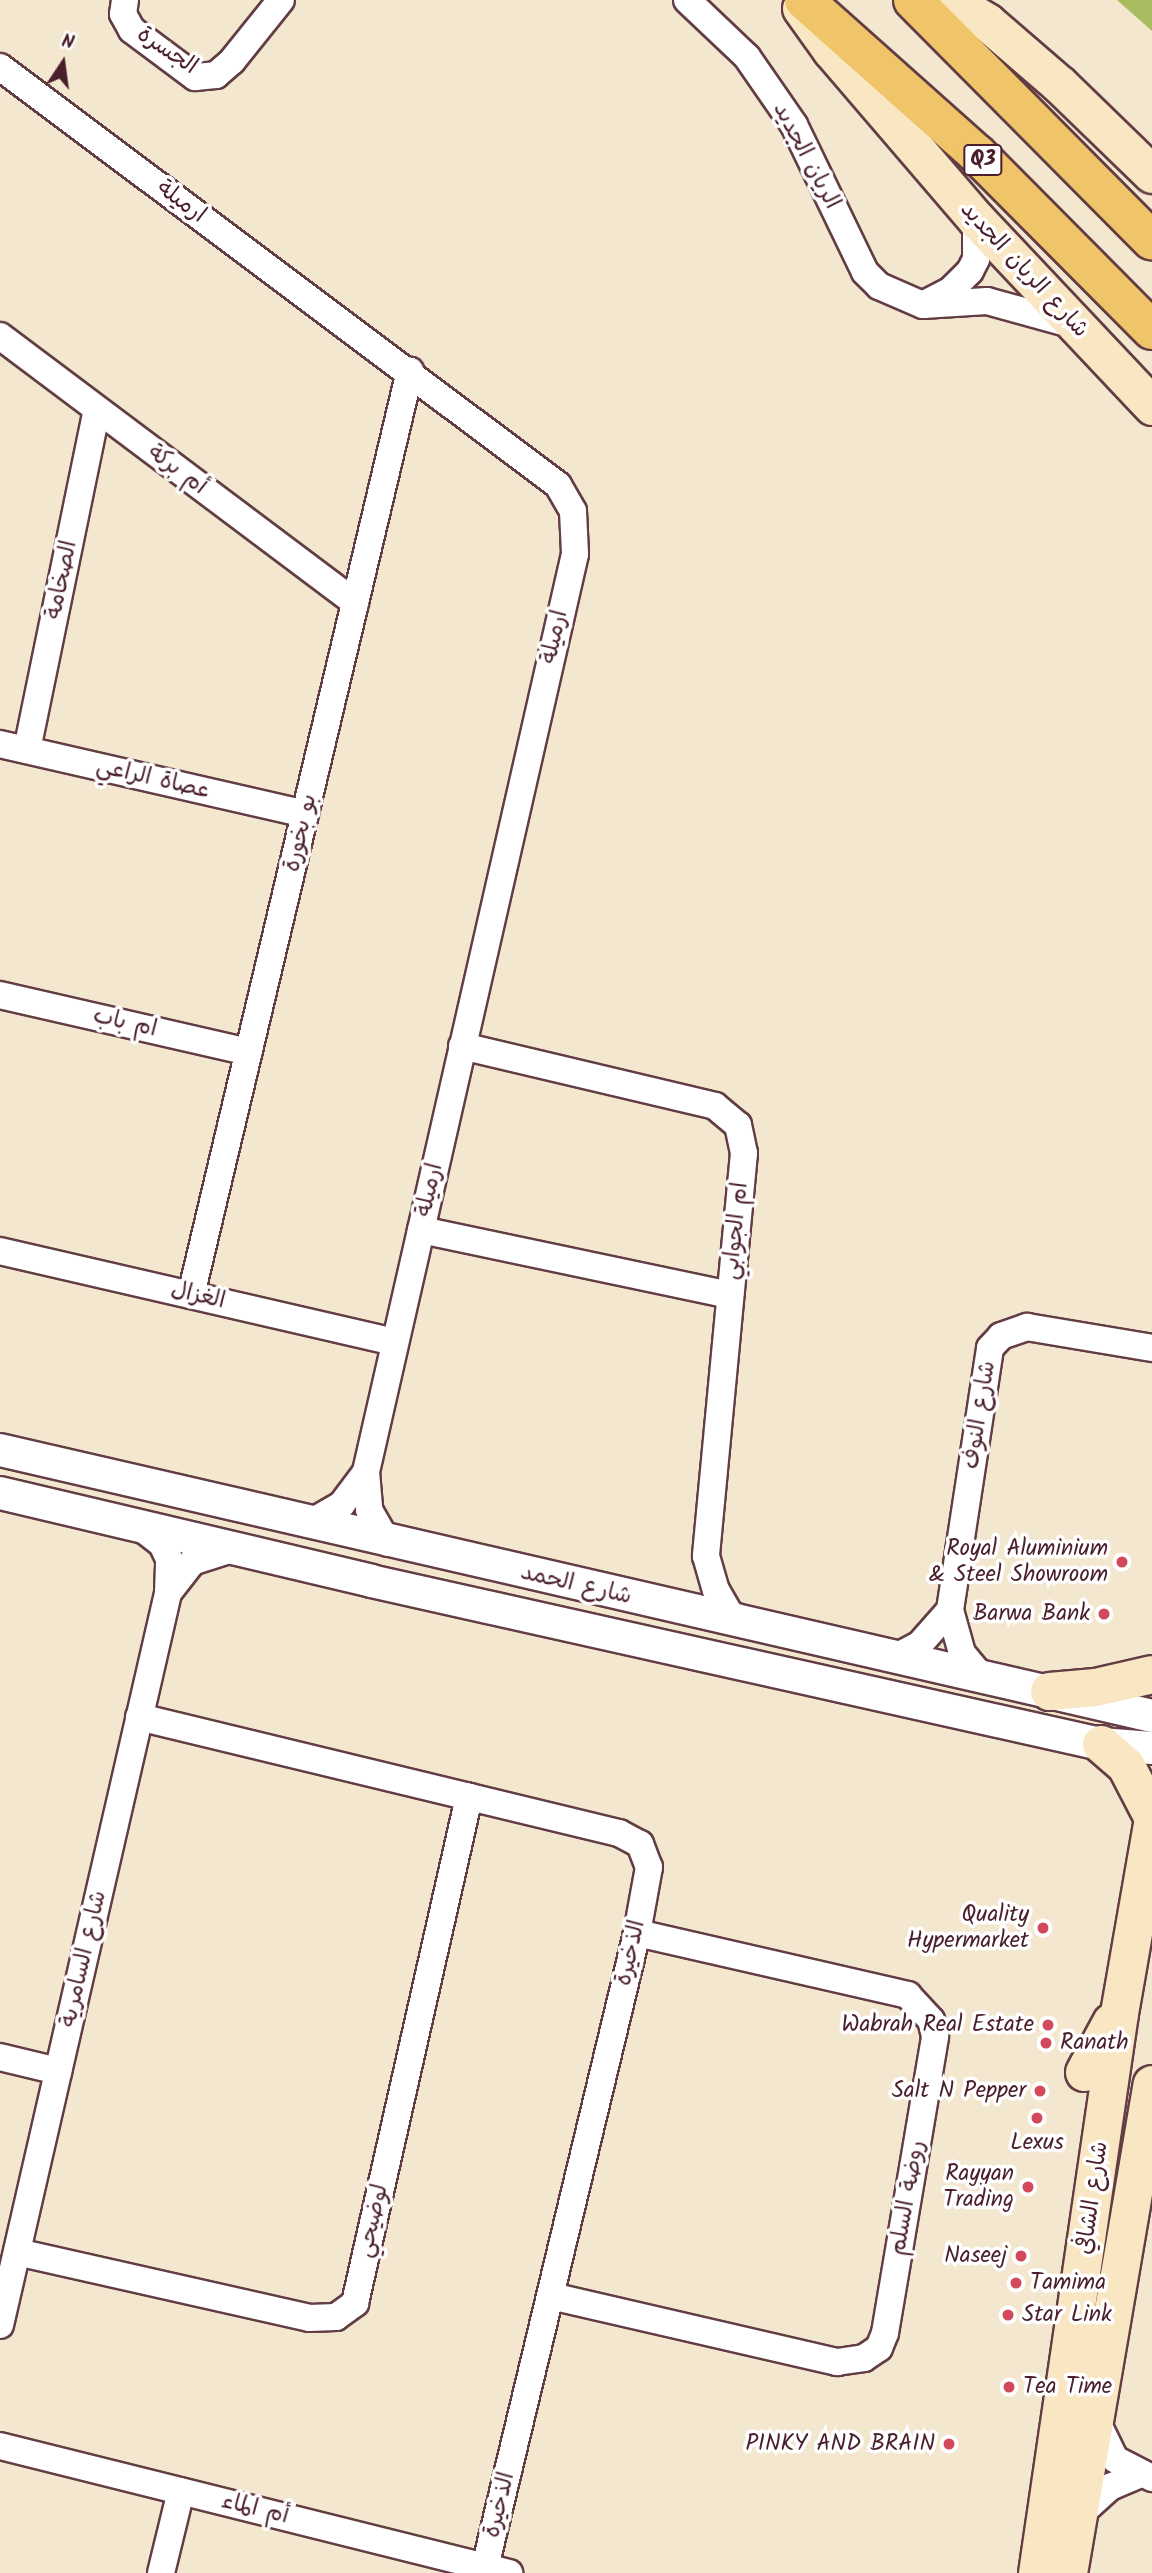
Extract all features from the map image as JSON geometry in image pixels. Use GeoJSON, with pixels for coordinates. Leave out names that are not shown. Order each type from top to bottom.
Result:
{"type":"FeatureCollection","features":[{"type":"Feature","properties":{"kind":"highway","name":"شارع الريان الجديد"},"geometry":{"type":"LineString","coordinates":[[804,0],[977,154],[1152,330]]}},
{"type":"Feature","properties":{"kind":"highway"},"geometry":{"type":"LineString","coordinates":[[913,0],[1152,240]]}},
{"type":"Feature","properties":{"kind":"main road","name":"شارع الريان الجديد"},"geometry":{"type":"LineString","coordinates":[[795,0],[831,50],[976,219],[1152,405]]}},
{"type":"Feature","properties":{"kind":"main road"},"geometry":{"type":"LineString","coordinates":[[950,0],[987,22],[1060,85],[1152,174]]}},
{"type":"Feature","properties":{"kind":"main road"},"geometry":{"type":"LineString","coordinates":[[1049,1691],[1095,1688],[1152,1674]]}},
{"type":"Feature","properties":{"kind":"main road"},"geometry":{"type":"LineString","coordinates":[[1101,1744],[1126,1766],[1152,1815]]}},
{"type":"Feature","properties":{"kind":"main road","name":"شارع الشافي"},"geometry":{"type":"LineString","coordinates":[[1037,2573],[1119,2013],[1152,1823]]}},
{"type":"Feature","properties":{"kind":"main road"},"geometry":{"type":"LineString","coordinates":[[1084,2072],[1119,2013]]}},
{"type":"Feature","properties":{"kind":"main road","name":"شارع الشافي"},"geometry":{"type":"LineString","coordinates":[[1068,2573],[1152,2084]]}},
{"type":"Feature","properties":{"kind":"main road"},"geometry":{"type":"LineString","coordinates":[[1067,2182],[1090,2219]]}},
{"type":"Feature","properties":{"kind":"main road"},"geometry":{"type":"LineString","coordinates":[[1040,2406],[1068,2370]]}},
{"type":"Feature","properties":{"kind":"street","name":"الجسرة"},"geometry":{"type":"LineString","coordinates":[[125,0],[124,14],[132,30],[195,77],[216,75],[232,61],[281,0]]}},
{"type":"Feature","properties":{"kind":"street","name":"الريان الجديد"},"geometry":{"type":"LineString","coordinates":[[687,0],[747,57],[794,125],[865,272],[897,297],[923,305],[987,301],[1074,324]]}},
{"type":"Feature","properties":{"kind":"street","name":"ارميلة"},"geometry":{"type":"LineString","coordinates":[[0,67],[410,371],[558,485],[573,511],[575,554],[366,1472],[369,1510],[388,1543]]}},
{"type":"Feature","properties":{"kind":"street"},"geometry":{"type":"LineString","coordinates":[[923,305],[950,291],[970,271],[976,259],[976,219]]}},
{"type":"Feature","properties":{"kind":"street","name":"أم بركة"},"geometry":{"type":"LineString","coordinates":[[0,336],[355,603]]}},
{"type":"Feature","properties":{"kind":"street","name":"بو بخورة"},"geometry":{"type":"LineString","coordinates":[[191,1295],[410,371]]}},
{"type":"Feature","properties":{"kind":"street","name":"الصخامة"},"geometry":{"type":"LineString","coordinates":[[27,750],[97,410]]}},
{"type":"Feature","properties":{"kind":"street","name":"عصاة الراعي"},"geometry":{"type":"LineString","coordinates":[[0,744],[305,814]]}},
{"type":"Feature","properties":{"kind":"street","name":"ام باب"},"geometry":{"type":"LineString","coordinates":[[0,995],[249,1052]]}},
{"type":"Feature","properties":{"kind":"street","name":"ام الجوابي"},"geometry":{"type":"LineString","coordinates":[[462,1046],[715,1106],[733,1118],[744,1143],[706,1556],[716,1590],[734,1620]]}},
{"type":"Feature","properties":{"kind":"street"},"geometry":{"type":"LineString","coordinates":[[421,1230],[730,1295]]}},
{"type":"Feature","properties":{"kind":"street","name":"الغزال"},"geometry":{"type":"LineString","coordinates":[[0,1251],[395,1342]]}},
{"type":"Feature","properties":{"kind":"street","name":"شارع النوف"},"geometry":{"type":"LineString","coordinates":[[982,1677],[959,1647],[950,1610],[990,1348],[1001,1336],[1027,1327],[1152,1348]]}},
{"type":"Feature","properties":{"kind":"street","name":"شارع الحمد"},"geometry":{"type":"LineString","coordinates":[[0,1450],[388,1543],[1152,1716]]}},
{"type":"Feature","properties":{"kind":"street","name":"ارميلة"},"geometry":{"type":"LineString","coordinates":[[308,1524],[342,1504],[366,1472]]}},
{"type":"Feature","properties":{"kind":"street","name":"شارع الحمد"},"geometry":{"type":"LineString","coordinates":[[0,1493],[1101,1744],[1152,1748]]}},
{"type":"Feature","properties":{"kind":"street","name":"شارع السامرية"},"geometry":{"type":"LineString","coordinates":[[0,2325],[168,1592],[169,1559],[162,1544],[137,1524]]}},
{"type":"Feature","properties":{"kind":"street","name":"شارع السامرية"},"geometry":{"type":"LineString","coordinates":[[168,1592],[192,1562],[235,1548]]}},
{"type":"Feature","properties":{"kind":"street"},"geometry":{"type":"LineString","coordinates":[[894,1658],[920,1644],[950,1610]]}},
{"type":"Feature","properties":{"kind":"street","name":"الذخيرة"},"geometry":{"type":"LineString","coordinates":[[139,1717],[619,1833],[640,1844],[649,1867],[637,1933],[551,2296],[497,2570]]}},
{"type":"Feature","properties":{"kind":"street","name":"لوضيحي"},"geometry":{"type":"LineString","coordinates":[[17,2252],[309,2318],[336,2317],[355,2303],[470,1797]]}},
{"type":"Feature","properties":{"kind":"street","name":"روضة السلم"},"geometry":{"type":"LineString","coordinates":[[551,2296],[837,2362],[864,2358],[879,2348],[885,2333],[935,2036],[931,2020],[908,1995],[637,1933]]}},
{"type":"Feature","properties":{"kind":"street"},"geometry":{"type":"LineString","coordinates":[[0,2057],[58,2071]]}},
{"type":"Feature","properties":{"kind":"street"},"geometry":{"type":"LineString","coordinates":[[1095,2418],[1115,2459],[1145,2477]]}},
{"type":"Feature","properties":{"kind":"street","name":"أم الماء"},"geometry":{"type":"LineString","coordinates":[[0,2446],[497,2570]]}},
{"type":"Feature","properties":{"kind":"street"},"geometry":{"type":"LineString","coordinates":[[1079,2515],[1110,2487],[1145,2477]]}},
{"type":"Feature","properties":{"kind":"street"},"geometry":{"type":"LineString","coordinates":[[161,2573],[181,2491]]}},
{"type":"Feature","properties":{"kind":"green space"},"geometry":{"type":"Polygon","coordinates":[[[1117,0],[1152,0],[1152,31],[1117,0]]]}},
{"type":"Feature","properties":{"kind":"place","name":"Royal Aluminium & Steel Showroom"},"geometry":{"type":"Point","coordinates":[1122,1562]}},
{"type":"Feature","properties":{"kind":"place","name":"Barwa Bank"},"geometry":{"type":"Point","coordinates":[1104,1614]}},
{"type":"Feature","properties":{"kind":"place","name":"Quality Hypermarket"},"geometry":{"type":"Point","coordinates":[1043,1928]}},
{"type":"Feature","properties":{"kind":"place","name":"Wabrah Real Estate"},"geometry":{"type":"Point","coordinates":[1048,2025]}},
{"type":"Feature","properties":{"kind":"place","name":"Ranath"},"geometry":{"type":"Point","coordinates":[1046,2043]}},
{"type":"Feature","properties":{"kind":"place","name":"Salt N Pepper"},"geometry":{"type":"Point","coordinates":[1040,2091]}},
{"type":"Feature","properties":{"kind":"place","name":"Lexus"},"geometry":{"type":"Point","coordinates":[1037,2118]}},
{"type":"Feature","properties":{"kind":"place","name":"Rayyan Trading"},"geometry":{"type":"Point","coordinates":[1028,2187]}},
{"type":"Feature","properties":{"kind":"place","name":"Naseej"},"geometry":{"type":"Point","coordinates":[1021,2256]}},
{"type":"Feature","properties":{"kind":"place","name":"Tamima"},"geometry":{"type":"Point","coordinates":[1016,2283]}},
{"type":"Feature","properties":{"kind":"place","name":"Star Link"},"geometry":{"type":"Point","coordinates":[1008,2315]}},
{"type":"Feature","properties":{"kind":"place","name":"Tea Time"},"geometry":{"type":"Point","coordinates":[1009,2387]}},
{"type":"Feature","properties":{"kind":"place","name":"PINKY AND BRAIN"},"geometry":{"type":"Point","coordinates":[949,2444]}}]}
